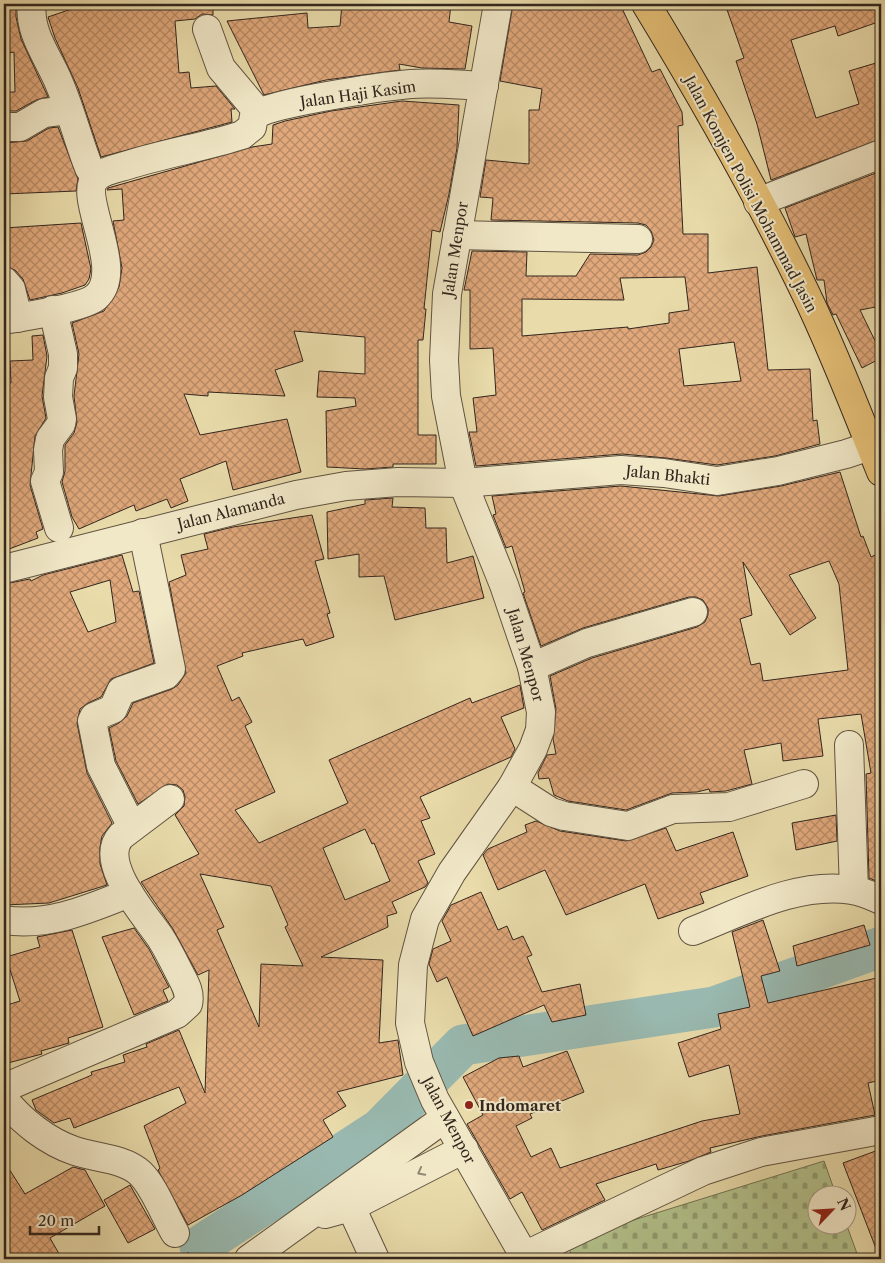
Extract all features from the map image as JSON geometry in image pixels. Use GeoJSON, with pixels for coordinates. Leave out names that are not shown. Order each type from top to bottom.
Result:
{"type":"FeatureCollection","features":[{"type":"Feature","properties":{"kind":"main road","name":"Jalan Komjen Polisi Mohammad Jasin"},"geometry":{"type":"LineString","coordinates":[[646,4],[714,120],[806,295],[881,472]]}},
{"type":"Feature","properties":{"kind":"street","name":"Jalan Menpor"},"geometry":{"type":"LineString","coordinates":[[498,4],[447,294],[444,360],[446,396],[463,483],[504,585],[532,667],[542,712],[540,730],[512,788],[452,872],[425,919],[413,965],[410,1002],[413,1040],[419,1062],[440,1109],[525,1258]]}},
{"type":"Feature","properties":{"kind":"street"},"geometry":{"type":"LineString","coordinates":[[38,6],[33,24],[47,60],[60,84],[89,168],[96,178]]}},
{"type":"Feature","properties":{"kind":"street"},"geometry":{"type":"LineString","coordinates":[[4,282],[13,294],[11,319],[53,310],[94,298],[102,290],[106,276],[103,246],[90,192],[96,178],[106,172],[156,155],[242,135],[252,127],[254,116],[261,111],[221,68],[207,29]]}},
{"type":"Feature","properties":{"kind":"street","name":"Jalan Haji Kasim"},"geometry":{"type":"LineString","coordinates":[[261,111],[318,98],[412,84],[484,86]]}},
{"type":"Feature","properties":{"kind":"street"},"geometry":{"type":"LineString","coordinates":[[4,127],[20,127],[40,114],[68,110]]}},
{"type":"Feature","properties":{"kind":"street"},"geometry":{"type":"LineString","coordinates":[[758,202],[881,154]]}},
{"type":"Feature","properties":{"kind":"street"},"geometry":{"type":"LineString","coordinates":[[457,235],[638,239]]}},
{"type":"Feature","properties":{"kind":"street"},"geometry":{"type":"LineString","coordinates":[[53,310],[62,354],[63,368],[59,378],[58,397],[62,424],[50,439],[48,450],[50,464],[45,487],[58,528]]}},
{"type":"Feature","properties":{"kind":"street","name":"Jalan Bhakti"},"geometry":{"type":"LineString","coordinates":[[463,483],[621,470],[664,473],[717,481],[796,467],[870,446]]}},
{"type":"Feature","properties":{"kind":"street","name":"Jalan Alamanda"},"geometry":{"type":"LineString","coordinates":[[4,569],[296,495],[346,486],[398,482],[463,483]]}},
{"type":"Feature","properties":{"kind":"street"},"geometry":{"type":"LineString","coordinates":[[132,827],[101,766],[92,721],[94,717],[113,709],[121,691],[166,675],[170,669],[143,533]]}},
{"type":"Feature","properties":{"kind":"street"},"geometry":{"type":"LineString","coordinates":[[532,667],[587,643],[693,612]]}},
{"type":"Feature","properties":{"kind":"street"},"geometry":{"type":"LineString","coordinates":[[850,745],[854,890]]}},
{"type":"Feature","properties":{"kind":"street"},"geometry":{"type":"LineString","coordinates":[[512,788],[551,812],[564,816],[628,826],[673,809],[729,807],[804,784]]}},
{"type":"Feature","properties":{"kind":"street"},"geometry":{"type":"LineString","coordinates":[[4,1088],[176,1014],[188,1004],[187,988],[167,948],[129,893],[115,862],[114,849],[118,840],[170,798]]}},
{"type":"Feature","properties":{"kind":"street"},"geometry":{"type":"LineString","coordinates":[[693,931],[799,892],[839,888],[854,890],[881,900]]}},
{"type":"Feature","properties":{"kind":"street"},"geometry":{"type":"LineString","coordinates":[[4,920],[29,922],[61,917],[97,906],[129,893]]}},
{"type":"Feature","properties":{"kind":"street"},"geometry":{"type":"LineString","coordinates":[[4,1099],[28,1123],[73,1151],[128,1166],[139,1172],[146,1180],[175,1233]]}},
{"type":"Feature","properties":{"kind":"street"},"geometry":{"type":"LineString","coordinates":[[253,1258],[311,1215],[440,1109]]}},
{"type":"Feature","properties":{"kind":"street"},"geometry":{"type":"LineString","coordinates":[[525,1258],[703,1171],[761,1152],[881,1130]]}},
{"type":"Feature","properties":{"kind":"street"},"geometry":{"type":"LineString","coordinates":[[311,1215],[351,1207],[464,1149]]}},
{"type":"Feature","properties":{"kind":"street"},"geometry":{"type":"LineString","coordinates":[[351,1207],[375,1259]]}},
{"type":"Feature","properties":{"kind":"green space"},"geometry":{"type":"Polygon","coordinates":[[[824,1161],[833,1186],[808,1186],[808,1236],[851,1236],[859,1259],[573,1259],[566,1241],[824,1161]]]}},
{"type":"Feature","properties":{"kind":"building"},"geometry":{"type":"Polygon","coordinates":[[[4,4],[16,4],[16,17],[21,39],[48,97],[36,100],[16,111],[4,111],[4,92],[15,92],[14,52],[4,54],[4,4]]]}},
{"type":"Feature","properties":{"kind":"building"},"geometry":{"type":"Polygon","coordinates":[[[86,4],[213,4],[213,15],[202,14],[195,19],[175,21],[179,73],[189,72],[191,88],[216,86],[235,109],[231,109],[232,122],[101,157],[78,88],[55,38],[48,17],[86,4]]]}},
{"type":"Feature","properties":{"kind":"building"},"geometry":{"type":"Polygon","coordinates":[[[342,4],[451,4],[449,22],[472,26],[465,69],[422,68],[399,64],[400,70],[326,80],[264,95],[227,21],[307,13],[308,28],[340,26],[342,4]]]}},
{"type":"Feature","properties":{"kind":"building"},"geometry":{"type":"Polygon","coordinates":[[[513,4],[620,4],[652,72],[660,69],[682,112],[683,125],[678,126],[683,234],[708,234],[708,273],[757,267],[768,370],[810,369],[813,421],[817,420],[820,444],[775,456],[717,465],[622,454],[476,466],[469,432],[477,432],[473,398],[496,395],[493,348],[470,349],[470,290],[464,290],[472,251],[527,252],[526,276],[576,276],[590,254],[638,255],[646,252],[654,240],[651,231],[646,225],[638,223],[491,220],[493,198],[480,197],[486,160],[529,164],[529,110],[539,110],[542,89],[500,81],[513,4]],[[685,277],[620,278],[624,300],[522,299],[522,336],[628,327],[628,329],[669,323],[669,313],[689,310],[685,277]],[[734,342],[679,349],[684,386],[741,381],[734,342]]]}},
{"type":"Feature","properties":{"kind":"building"},"geometry":{"type":"Polygon","coordinates":[[[725,4],[881,4],[881,21],[838,36],[835,26],[791,40],[816,118],[859,104],[849,71],[876,63],[881,81],[881,139],[771,180],[757,124],[736,61],[744,58],[725,4]]]}},
{"type":"Feature","properties":{"kind":"building"},"geometry":{"type":"Polygon","coordinates":[[[402,101],[459,105],[457,148],[449,194],[440,232],[432,230],[424,309],[426,309],[423,340],[418,340],[418,435],[436,435],[436,464],[393,464],[393,467],[365,469],[327,467],[326,411],[356,406],[355,398],[317,397],[319,371],[365,374],[365,337],[294,331],[303,361],[275,370],[285,396],[208,392],[208,396],[184,394],[200,435],[287,419],[301,472],[233,490],[226,461],[180,479],[188,501],[171,508],[167,499],[136,511],[134,505],[79,529],[72,517],[62,482],[65,471],[65,445],[74,433],[77,422],[74,396],[79,354],[72,323],[104,311],[119,287],[122,268],[113,221],[124,220],[122,189],[107,190],[108,188],[252,147],[272,144],[273,125],[285,121],[331,111],[402,101]]]}},
{"type":"Feature","properties":{"kind":"building"},"geometry":{"type":"Polygon","coordinates":[[[58,127],[78,179],[76,191],[4,194],[4,143],[27,141],[49,128],[58,127]]]}},
{"type":"Feature","properties":{"kind":"building"},"geometry":{"type":"Polygon","coordinates":[[[881,171],[881,306],[860,310],[881,353],[881,358],[862,368],[836,314],[833,315],[827,303],[824,280],[817,280],[806,234],[795,237],[785,208],[881,171]]]}},
{"type":"Feature","properties":{"kind":"building"},"geometry":{"type":"Polygon","coordinates":[[[81,223],[91,269],[89,279],[85,285],[62,293],[30,300],[23,279],[15,270],[4,266],[4,228],[81,223]]]}},
{"type":"Feature","properties":{"kind":"building"},"geometry":{"type":"Polygon","coordinates":[[[43,335],[47,356],[42,396],[46,418],[35,436],[30,485],[43,529],[36,532],[38,538],[4,551],[4,382],[11,383],[10,361],[33,360],[32,336],[43,335]]]}},
{"type":"Feature","properties":{"kind":"building"},"geometry":{"type":"Polygon","coordinates":[[[840,472],[861,537],[863,536],[871,557],[881,552],[881,883],[869,878],[866,774],[871,773],[861,714],[818,719],[823,756],[783,761],[781,743],[744,750],[752,784],[726,791],[710,792],[709,789],[697,792],[672,793],[626,810],[568,801],[554,795],[549,778],[539,779],[538,773],[547,755],[556,754],[553,739],[556,709],[550,676],[592,658],[697,627],[705,622],[708,608],[703,600],[689,597],[583,628],[541,646],[523,593],[525,592],[512,546],[506,548],[493,515],[496,514],[492,496],[621,486],[719,496],[781,486],[840,472]],[[829,561],[789,575],[816,618],[790,635],[743,562],[752,615],[740,619],[751,665],[760,663],[763,681],[848,670],[839,584],[829,561]]]}},
{"type":"Feature","properties":{"kind":"building"},"geometry":{"type":"Polygon","coordinates":[[[393,498],[392,507],[425,508],[426,528],[446,528],[447,563],[473,556],[484,598],[395,620],[384,576],[359,577],[359,554],[328,559],[327,512],[365,504],[365,500],[393,498]]]}},
{"type":"Feature","properties":{"kind":"building"},"geometry":{"type":"Polygon","coordinates":[[[312,515],[324,559],[315,561],[330,613],[327,614],[334,637],[306,646],[303,639],[242,653],[243,656],[217,666],[232,701],[239,697],[252,722],[245,726],[275,792],[235,810],[259,843],[348,803],[329,760],[470,698],[472,703],[520,685],[524,708],[501,717],[515,749],[511,757],[420,797],[430,818],[421,821],[435,854],[418,861],[428,883],[425,887],[392,902],[397,913],[387,916],[388,927],[321,957],[383,960],[379,1043],[398,1040],[403,1075],[337,1092],[346,1106],[323,1120],[333,1137],[242,1195],[188,1225],[158,1170],[160,1168],[144,1126],[186,1103],[179,1087],[74,1128],[70,1118],[54,1123],[36,1110],[32,1100],[92,1075],[91,1072],[125,1062],[123,1055],[147,1047],[146,1044],[179,1030],[205,1093],[209,970],[198,975],[173,929],[141,882],[199,854],[175,815],[184,806],[185,797],[183,790],[177,785],[168,784],[138,804],[116,761],[109,728],[127,716],[133,703],[172,689],[178,685],[186,673],[169,582],[186,575],[181,555],[208,549],[204,534],[233,527],[312,515]],[[365,829],[323,848],[345,900],[390,881],[374,843],[372,844],[365,829]],[[200,874],[224,927],[217,930],[259,1027],[261,964],[303,966],[285,927],[288,925],[271,886],[200,874]]]}},
{"type":"Feature","properties":{"kind":"building"},"geometry":{"type":"Polygon","coordinates":[[[122,555],[133,592],[139,591],[154,663],[111,679],[101,697],[80,709],[77,723],[87,773],[112,823],[102,836],[100,847],[100,864],[107,885],[49,903],[4,905],[4,584],[30,579],[31,581],[43,575],[122,555]],[[110,580],[70,592],[88,632],[116,622],[110,580]]]}},
{"type":"Feature","properties":{"kind":"building"},"geometry":{"type":"Polygon","coordinates":[[[836,815],[837,841],[796,850],[792,823],[836,815]]]}},
{"type":"Feature","properties":{"kind":"building"},"geometry":{"type":"Polygon","coordinates":[[[536,821],[560,831],[626,841],[666,828],[676,851],[733,832],[748,876],[700,893],[704,903],[658,919],[645,884],[566,915],[545,870],[498,890],[483,855],[488,849],[527,832],[525,825],[536,821]]]}},
{"type":"Feature","properties":{"kind":"building"},"geometry":{"type":"Polygon","coordinates":[[[481,892],[498,930],[507,926],[513,940],[523,936],[532,955],[527,957],[542,992],[580,984],[586,1015],[552,1022],[544,1005],[473,1036],[447,977],[437,982],[429,964],[433,949],[451,941],[442,921],[451,905],[481,892]]]}},
{"type":"Feature","properties":{"kind":"building"},"geometry":{"type":"Polygon","coordinates":[[[763,920],[780,971],[761,976],[768,1003],[881,977],[881,1080],[868,1083],[875,1115],[762,1136],[710,1148],[711,1152],[689,1161],[658,1170],[656,1164],[596,1184],[605,1200],[542,1230],[522,1192],[510,1199],[467,1124],[483,1115],[463,1077],[499,1058],[519,1056],[523,1067],[567,1051],[584,1092],[530,1114],[532,1118],[516,1126],[531,1157],[551,1148],[560,1168],[702,1121],[740,1114],[729,1065],[689,1077],[678,1043],[721,1029],[718,1014],[750,1007],[732,932],[763,920]]]}},
{"type":"Feature","properties":{"kind":"building"},"geometry":{"type":"Polygon","coordinates":[[[864,925],[870,945],[797,966],[793,946],[864,925]]]}},
{"type":"Feature","properties":{"kind":"building"},"geometry":{"type":"Polygon","coordinates":[[[134,928],[149,949],[169,987],[163,990],[168,1001],[134,1015],[102,937],[134,928]]]}},
{"type":"Feature","properties":{"kind":"building"},"geometry":{"type":"Polygon","coordinates":[[[72,930],[103,1027],[68,1038],[69,1043],[41,1051],[42,1054],[4,1064],[4,1006],[20,1001],[6,957],[40,947],[37,937],[72,930]]]}},
{"type":"Feature","properties":{"kind":"building"},"geometry":{"type":"Polygon","coordinates":[[[881,1149],[880,1259],[858,1202],[858,1186],[852,1186],[843,1163],[881,1149]]]}},
{"type":"Feature","properties":{"kind":"building"},"geometry":{"type":"Polygon","coordinates":[[[4,1161],[25,1194],[73,1167],[85,1170],[105,1206],[50,1238],[62,1259],[4,1259],[4,1161]]]}},
{"type":"Feature","properties":{"kind":"building"},"geometry":{"type":"Polygon","coordinates":[[[130,1185],[155,1229],[128,1243],[104,1200],[130,1185]]]}},
{"type":"Feature","properties":{"kind":"waterway"},"geometry":{"type":"LineString","coordinates":[[200,1246],[380,1129],[463,1045],[714,1007],[881,947]]}},
{"type":"Feature","properties":{"kind":"place","name":"Indomaret"},"geometry":{"type":"Point","coordinates":[469,1105]}}]}
